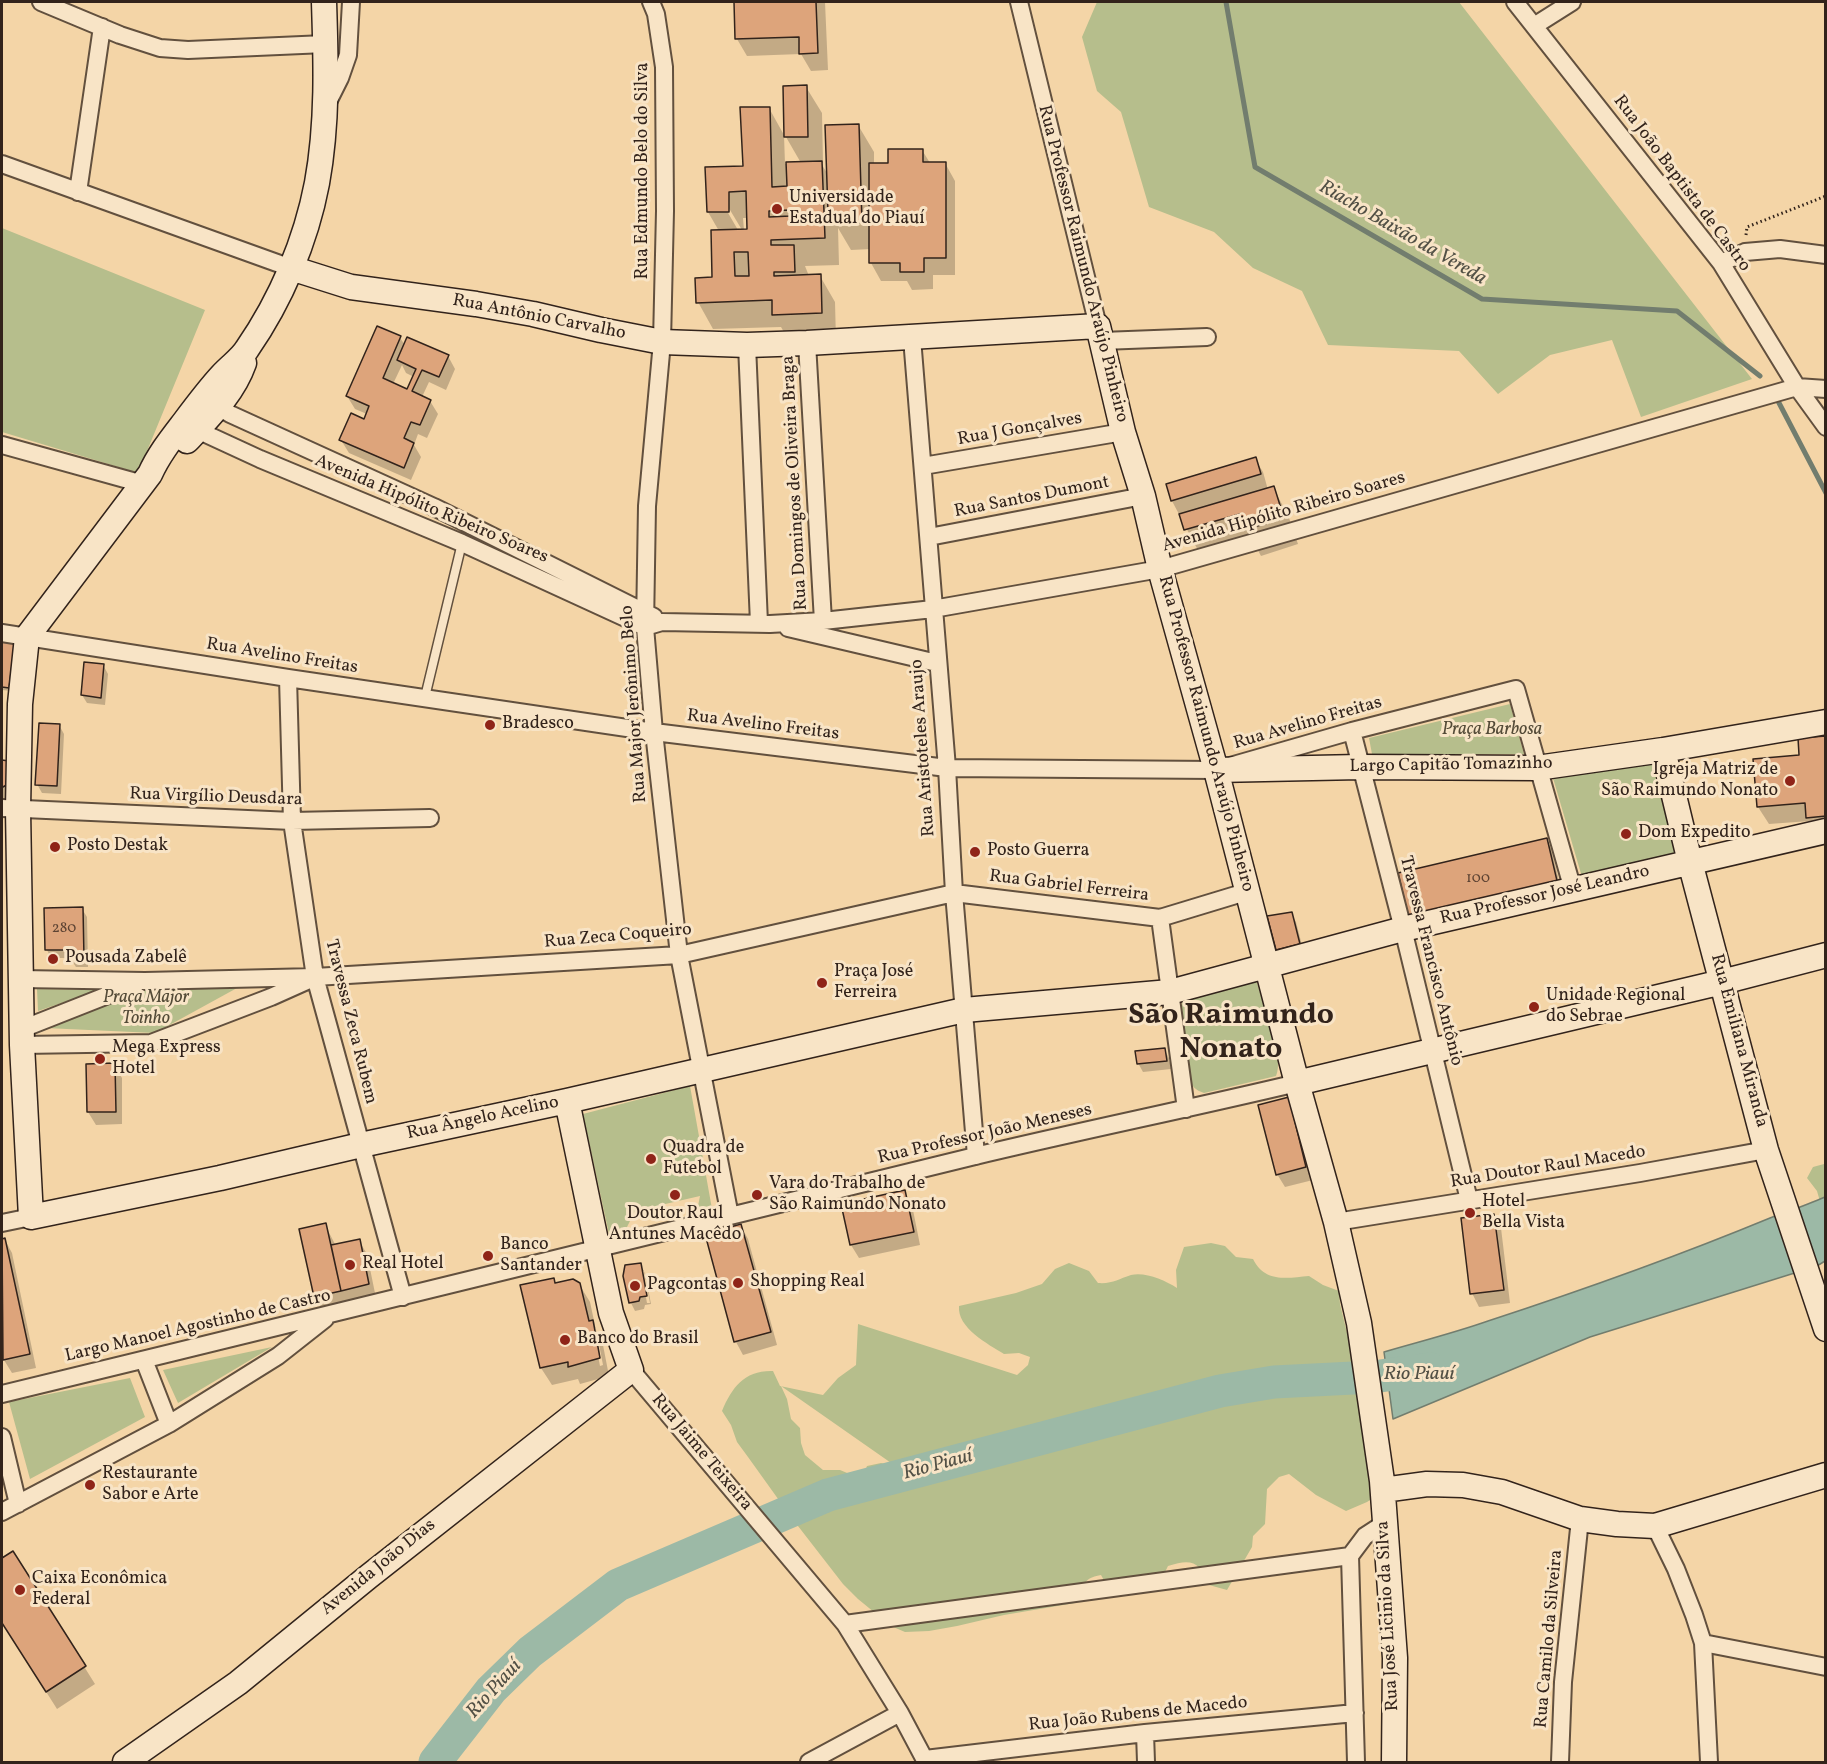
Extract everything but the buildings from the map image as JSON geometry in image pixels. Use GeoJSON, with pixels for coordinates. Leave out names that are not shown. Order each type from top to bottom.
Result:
{"type":"FeatureCollection","features":[{"type":"Feature","properties":{"kind":"main road"},"geometry":{"type":"LineString","coordinates":[[31,1217],[15,1039],[21,979],[10,809],[27,637],[147,479],[168,460],[192,424],[210,403],[237,380],[246,352],[269,314],[291,268],[306,228],[317,184],[322,148],[326,44],[324,2]]}},
{"type":"Feature","properties":{"kind":"main road","name":"Rua Antônio Carvalho"},"geometry":{"type":"LineString","coordinates":[[291,268],[351,287],[533,314],[662,342],[747,345],[912,338],[1100,334]]}},
{"type":"Feature","properties":{"kind":"main road","name":"Rua Professor Raimundo Araújo Pinheiro"},"geometry":{"type":"LineString","coordinates":[[1100,334],[1160,569],[1249,891],[1297,1083],[1336,1222],[1359,1323],[1382,1479]]}},
{"type":"Feature","properties":{"kind":"main road","name":"Largo Capitão Tomazinho"},"geometry":{"type":"LineString","coordinates":[[1216,770],[1537,768],[1663,750],[1826,722]]}},
{"type":"Feature","properties":{"kind":"main road","name":"Rua Emiliana Miranda"},"geometry":{"type":"LineString","coordinates":[[1663,750],[1766,1150],[1825,1324]]}},
{"type":"Feature","properties":{"kind":"main road","name":"Rua Professor José Leandro"},"geometry":{"type":"LineString","coordinates":[[1170,992],[1403,929],[1826,831]]}},
{"type":"Feature","properties":{"kind":"main road"},"geometry":{"type":"LineString","coordinates":[[1297,1083],[1826,955]]}},
{"type":"Feature","properties":{"kind":"main road","name":"Rua Ângelo Acelino"},"geometry":{"type":"LineString","coordinates":[[31,1217],[220,1178],[964,1010],[1170,992]]}},
{"type":"Feature","properties":{"kind":"main road","name":"Rua Jaime Teixeira"},"geometry":{"type":"LineString","coordinates":[[567,1101],[611,1313],[631,1370]]}},
{"type":"Feature","properties":{"kind":"main road","name":"Avenida João Dias"},"geometry":{"type":"LineString","coordinates":[[124,1762],[238,1683],[368,1577],[631,1370]]}},
{"type":"Feature","properties":{"kind":"main road"},"geometry":{"type":"LineString","coordinates":[[1382,1479],[1463,1485],[1502,1492],[1580,1519],[1655,1526],[1826,1475]]}},
{"type":"Feature","properties":{"kind":"main road","name":"Rua José Licinio da Silva"},"geometry":{"type":"LineString","coordinates":[[1382,1479],[1395,1658],[1394,1762]]}},
{"type":"Feature","properties":{"kind":"street"},"geometry":{"type":"LineString","coordinates":[[41,2],[160,48],[188,50],[326,44]]}},
{"type":"Feature","properties":{"kind":"street"},"geometry":{"type":"LineString","coordinates":[[325,108],[348,56],[351,2]]}},
{"type":"Feature","properties":{"kind":"street","name":"Rua Edmundo Belo do Silva"},"geometry":{"type":"LineString","coordinates":[[651,2],[659,30],[664,67],[665,211],[662,342]]}},
{"type":"Feature","properties":{"kind":"street","name":"Rua Professor Raimundo Araújo Pinheiro"},"geometry":{"type":"LineString","coordinates":[[1019,2],[1100,334]]}},
{"type":"Feature","properties":{"kind":"street","name":"Rua João Baptista de Castro"},"geometry":{"type":"LineString","coordinates":[[1515,2],[1721,263],[1797,387],[1826,427]]}},
{"type":"Feature","properties":{"kind":"street"},"geometry":{"type":"LineString","coordinates":[[1534,26],[1572,2]]}},
{"type":"Feature","properties":{"kind":"street"},"geometry":{"type":"LineString","coordinates":[[78,192],[102,27]]}},
{"type":"Feature","properties":{"kind":"street","name":"Rua Antônio Carvalho"},"geometry":{"type":"LineString","coordinates":[[2,164],[291,268]]}},
{"type":"Feature","properties":{"kind":"street"},"geometry":{"type":"LineString","coordinates":[[1721,263],[1744,252],[1780,249],[1826,255]]}},
{"type":"Feature","properties":{"kind":"street","name":"Rua Antônio Carvalho"},"geometry":{"type":"LineString","coordinates":[[1100,334],[1207,337]]}},
{"type":"Feature","properties":{"kind":"street","name":"Rua Aristoteles Araujo"},"geometry":{"type":"LineString","coordinates":[[912,338],[976,1156]]}},
{"type":"Feature","properties":{"kind":"street","name":"Rua Major Jerônimo Belo"},"geometry":{"type":"LineString","coordinates":[[662,342],[647,506],[645,619],[654,732],[679,955]]}},
{"type":"Feature","properties":{"kind":"street","name":"Rua Domingos de Oliveira Braga"},"geometry":{"type":"LineString","coordinates":[[807,343],[823,621]]}},
{"type":"Feature","properties":{"kind":"street"},"geometry":{"type":"LineString","coordinates":[[747,345],[765,623]]}},
{"type":"Feature","properties":{"kind":"street","name":"Avenida Hipólito Ribeiro Soares"},"geometry":{"type":"LineString","coordinates":[[192,424],[260,459],[645,619],[662,622],[765,623],[823,621],[933,609],[1160,569],[1797,387],[1826,389]]}},
{"type":"Feature","properties":{"kind":"street","name":"Avenida Hipólito Ribeiro Soares"},"geometry":{"type":"LineString","coordinates":[[210,403],[434,507],[645,619]]}},
{"type":"Feature","properties":{"kind":"street","name":"Rua J Gonçalves"},"geometry":{"type":"LineString","coordinates":[[923,466],[1124,432]]}},
{"type":"Feature","properties":{"kind":"street"},"geometry":{"type":"LineString","coordinates":[[2,444],[147,479]]}},
{"type":"Feature","properties":{"kind":"street","name":"Rua Santos Dumont"},"geometry":{"type":"LineString","coordinates":[[929,537],[1143,496]]}},
{"type":"Feature","properties":{"kind":"street"},"geometry":{"type":"LineString","coordinates":[[424,527],[434,507]]}},
{"type":"Feature","properties":{"kind":"street","name":"Avenida Hipólito Ribeiro Soares"},"geometry":{"type":"LineString","coordinates":[[765,623],[937,663]]}},
{"type":"Feature","properties":{"kind":"street","name":"Rua Avelino Freitas"},"geometry":{"type":"LineString","coordinates":[[2,633],[654,732],[946,768],[1216,770],[1352,731],[1516,689],[1537,768]]}},
{"type":"Feature","properties":{"kind":"street","name":"Travessa Zeca Rubem"},"geometry":{"type":"LineString","coordinates":[[288,678],[292,821],[315,977],[403,1297]]}},
{"type":"Feature","properties":{"kind":"street","name":"Travessa Francisco Antônio"},"geometry":{"type":"LineString","coordinates":[[1352,731],[1469,1200]]}},
{"type":"Feature","properties":{"kind":"street"},"geometry":{"type":"LineString","coordinates":[[1537,768],[1573,890]]}},
{"type":"Feature","properties":{"kind":"street","name":"Rua Virgílio Deusdara"},"geometry":{"type":"LineString","coordinates":[[10,809],[292,821],[430,818]]}},
{"type":"Feature","properties":{"kind":"street","name":"Rua Gabriel Ferreira"},"geometry":{"type":"LineString","coordinates":[[954,893],[1160,918],[1249,891]]}},
{"type":"Feature","properties":{"kind":"street","name":"Rua Zeca Coqueiro"},"geometry":{"type":"LineString","coordinates":[[315,977],[679,955],[954,893]]}},
{"type":"Feature","properties":{"kind":"street"},"geometry":{"type":"LineString","coordinates":[[1160,918],[1186,1109]]}},
{"type":"Feature","properties":{"kind":"street"},"geometry":{"type":"LineString","coordinates":[[679,955],[730,1216]]}},
{"type":"Feature","properties":{"kind":"street"},"geometry":{"type":"LineString","coordinates":[[21,979],[146,981],[315,977]]}},
{"type":"Feature","properties":{"kind":"street"},"geometry":{"type":"LineString","coordinates":[[15,1039],[151,1044],[271,997],[315,977]]}},
{"type":"Feature","properties":{"kind":"street"},"geometry":{"type":"LineString","coordinates":[[15,1039],[146,981]]}},
{"type":"Feature","properties":{"kind":"street","name":"Rua Professor João Meneses"},"geometry":{"type":"LineString","coordinates":[[403,1297],[976,1156],[1297,1083]]}},
{"type":"Feature","properties":{"kind":"street","name":"Rua Doutor Raul Macedo"},"geometry":{"type":"LineString","coordinates":[[1336,1222],[1640,1173],[1766,1150]]}},
{"type":"Feature","properties":{"kind":"street","name":"Rua Ângelo Acelino"},"geometry":{"type":"LineString","coordinates":[[2,1223],[31,1217]]}},
{"type":"Feature","properties":{"kind":"street","name":"Largo Manoel Agostinho de Castro"},"geometry":{"type":"LineString","coordinates":[[2,1394],[403,1297]]}},
{"type":"Feature","properties":{"kind":"street"},"geometry":{"type":"LineString","coordinates":[[2,1512],[169,1424],[278,1356],[331,1315]]}},
{"type":"Feature","properties":{"kind":"street"},"geometry":{"type":"LineString","coordinates":[[144,1360],[169,1424]]}},
{"type":"Feature","properties":{"kind":"street","name":"Rua Jaime Teixeira"},"geometry":{"type":"LineString","coordinates":[[631,1370],[844,1624],[900,1713],[926,1761]]}},
{"type":"Feature","properties":{"kind":"street"},"geometry":{"type":"LineString","coordinates":[[2,1437],[18,1504]]}},
{"type":"Feature","properties":{"kind":"street","name":"Rua Camilo da Silveira"},"geometry":{"type":"LineString","coordinates":[[1560,1762],[1563,1683],[1580,1519]]}},
{"type":"Feature","properties":{"kind":"street"},"geometry":{"type":"LineString","coordinates":[[1356,1762],[1350,1556],[1365,1536],[1384,1523]]}},
{"type":"Feature","properties":{"kind":"street"},"geometry":{"type":"LineString","coordinates":[[1655,1526],[1676,1569],[1703,1643],[1709,1762]]}},
{"type":"Feature","properties":{"kind":"street"},"geometry":{"type":"LineString","coordinates":[[844,1624],[1350,1556]]}},
{"type":"Feature","properties":{"kind":"street"},"geometry":{"type":"LineString","coordinates":[[1703,1643],[1826,1667]]}},
{"type":"Feature","properties":{"kind":"street"},"geometry":{"type":"LineString","coordinates":[[809,1762],[900,1713]]}},
{"type":"Feature","properties":{"kind":"street","name":"Rua João Rubens de Macedo"},"geometry":{"type":"LineString","coordinates":[[926,1761],[1145,1733],[1355,1713]]}},
{"type":"Feature","properties":{"kind":"street"},"geometry":{"type":"LineString","coordinates":[[1145,1733],[1146,1762]]}},
{"type":"Feature","properties":{"kind":"lane"},"geometry":{"type":"LineString","coordinates":[[425,697],[462,543]]}},
{"type":"Feature","properties":{"kind":"path"},"geometry":{"type":"LineString","coordinates":[[1744,252],[1747,227],[1826,196]]}},
{"type":"Feature","properties":{"kind":"green space"},"geometry":{"type":"Polygon","coordinates":[[[1097,2],[1459,2],[1752,379],[1641,417],[1612,340],[1550,355],[1498,394],[1459,351],[1328,345],[1302,291],[1253,268],[1214,232],[1149,207],[1121,112],[1097,91],[1082,37],[1097,2]]]}},
{"type":"Feature","properties":{"kind":"green space"},"geometry":{"type":"Polygon","coordinates":[[[2,228],[205,310],[138,473],[2,432],[2,228]]]}},
{"type":"Feature","properties":{"kind":"green space","name":"Praça Barbosa"},"geometry":{"type":"Polygon","coordinates":[[[1510,704],[1524,754],[1372,754],[1369,738],[1510,704]]]}},
{"type":"Feature","properties":{"kind":"green space"},"geometry":{"type":"Polygon","coordinates":[[[1655,762],[1676,855],[1582,877],[1553,778],[1655,762]]]}},
{"type":"Feature","properties":{"kind":"green space"},"geometry":{"type":"Polygon","coordinates":[[[1254,980],[1257,983],[1276,1044],[1278,1068],[1276,1076],[1204,1093],[1198,1091],[1189,1079],[1182,1003],[1185,998],[1254,980]]]}},
{"type":"Feature","properties":{"kind":"green space","name":"Praça Major Toinho"},"geometry":{"type":"Polygon","coordinates":[[[140,987],[237,988],[155,1033],[45,1028],[140,987]]]}},
{"type":"Feature","properties":{"kind":"green space","name":"Praça Major Toinho"},"geometry":{"type":"Polygon","coordinates":[[[37,989],[100,990],[38,1011],[37,989]]]}},
{"type":"Feature","properties":{"kind":"green space"},"geometry":{"type":"Polygon","coordinates":[[[690,1086],[712,1209],[697,1211],[700,1196],[635,1211],[627,1227],[609,1234],[583,1114],[690,1086]]]}},
{"type":"Feature","properties":{"kind":"green space"},"geometry":{"type":"Polygon","coordinates":[[[1824,1164],[1825,1219],[1817,1191],[1807,1178],[1813,1167],[1824,1164]]]}},
{"type":"Feature","properties":{"kind":"green space"},"geometry":{"type":"Polygon","coordinates":[[[1211,1243],[1225,1246],[1236,1257],[1253,1259],[1258,1267],[1270,1275],[1285,1278],[1309,1276],[1339,1291],[1349,1341],[1367,1347],[1380,1493],[1367,1502],[1346,1511],[1316,1495],[1289,1474],[1279,1477],[1267,1489],[1265,1524],[1253,1536],[1252,1547],[1227,1590],[1209,1585],[1198,1567],[1189,1562],[1183,1562],[1168,1566],[1163,1576],[1135,1584],[1129,1595],[1112,1595],[1101,1575],[1086,1581],[1075,1603],[929,1631],[905,1632],[891,1626],[843,1584],[737,1442],[731,1425],[722,1411],[730,1394],[747,1377],[763,1371],[773,1371],[787,1399],[791,1419],[800,1428],[805,1455],[823,1470],[840,1470],[852,1475],[859,1486],[867,1466],[881,1463],[894,1465],[781,1386],[823,1395],[838,1378],[856,1365],[858,1324],[1017,1375],[1028,1365],[1030,1357],[1019,1353],[1004,1354],[982,1340],[963,1321],[959,1306],[1016,1293],[1042,1284],[1055,1269],[1069,1263],[1089,1271],[1098,1283],[1112,1282],[1137,1274],[1161,1280],[1177,1288],[1176,1270],[1184,1247],[1211,1243]]]}},
{"type":"Feature","properties":{"kind":"green space"},"geometry":{"type":"Polygon","coordinates":[[[272,1347],[178,1403],[163,1370],[272,1347]]]}},
{"type":"Feature","properties":{"kind":"green space"},"geometry":{"type":"Polygon","coordinates":[[[130,1378],[145,1417],[30,1479],[9,1402],[130,1378]]]}},
{"type":"Feature","properties":{"kind":"water","name":"Rio Piauí"},"geometry":{"type":"Polygon","coordinates":[[[1825,1197],[1825,1261],[1817,1266],[1590,1337],[1393,1419],[1384,1352],[1475,1325],[1595,1285],[1825,1197]]]}},
{"type":"Feature","properties":{"kind":"waterway","name":"Riacho Baixão da Vereda"},"geometry":{"type":"LineString","coordinates":[[1226,2],[1255,167],[1482,299],[1677,311],[1760,376]]}},
{"type":"Feature","properties":{"kind":"waterway","name":"Riacho Baixão da Vereda"},"geometry":{"type":"LineString","coordinates":[[1778,401],[1826,493]]}},
{"type":"Feature","properties":{"kind":"waterway","name":"Rio Piauí"},"geometry":{"type":"LineString","coordinates":[[435,1762],[491,1690],[530,1652],[618,1585],[828,1495],[1220,1391],[1274,1382],[1373,1377],[1430,1369]]}},
{"type":"Feature","properties":{"kind":"place","name":"Universidade Estadual do Piauí"},"geometry":{"type":"Point","coordinates":[777,209]}},
{"type":"Feature","properties":{"kind":"place","name":"Bradesco"},"geometry":{"type":"Point","coordinates":[490,725]}},
{"type":"Feature","properties":{"kind":"place","name":"Igreja Matriz de São Raimundo Nonato"},"geometry":{"type":"Point","coordinates":[1790,781]}},
{"type":"Feature","properties":{"kind":"place","name":"Dom Expedito"},"geometry":{"type":"Point","coordinates":[1626,834]}},
{"type":"Feature","properties":{"kind":"place","name":"Posto Destak"},"geometry":{"type":"Point","coordinates":[55,847]}},
{"type":"Feature","properties":{"kind":"place","name":"Posto Guerra"},"geometry":{"type":"Point","coordinates":[975,852]}},
{"type":"Feature","properties":{"kind":"place","name":"Pousada Zabelê"},"geometry":{"type":"Point","coordinates":[53,959]}},
{"type":"Feature","properties":{"kind":"place","name":"Praça José Ferreira"},"geometry":{"type":"Point","coordinates":[822,983]}},
{"type":"Feature","properties":{"kind":"place","name":"Unidade Regional do Sebrae"},"geometry":{"type":"Point","coordinates":[1534,1007]}},
{"type":"Feature","properties":{"kind":"place","name":"Mega Express Hotel"},"geometry":{"type":"Point","coordinates":[100,1059]}},
{"type":"Feature","properties":{"kind":"place","name":"Quadra de Futebol"},"geometry":{"type":"Point","coordinates":[651,1159]}},
{"type":"Feature","properties":{"kind":"place","name":"Doutor Raul Antunes Macêdo"},"geometry":{"type":"Point","coordinates":[675,1195]}},
{"type":"Feature","properties":{"kind":"place","name":"Vara do Trabalho de São Raimundo Nonato"},"geometry":{"type":"Point","coordinates":[757,1195]}},
{"type":"Feature","properties":{"kind":"place","name":"Hotel Bella Vista"},"geometry":{"type":"Point","coordinates":[1470,1213]}},
{"type":"Feature","properties":{"kind":"place","name":"Banco Santander"},"geometry":{"type":"Point","coordinates":[488,1256]}},
{"type":"Feature","properties":{"kind":"place","name":"Real Hotel"},"geometry":{"type":"Point","coordinates":[350,1265]}},
{"type":"Feature","properties":{"kind":"place","name":"Shopping Real"},"geometry":{"type":"Point","coordinates":[738,1283]}},
{"type":"Feature","properties":{"kind":"place","name":"Pagcontas"},"geometry":{"type":"Point","coordinates":[635,1286]}},
{"type":"Feature","properties":{"kind":"place","name":"Banco do Brasil"},"geometry":{"type":"Point","coordinates":[565,1340]}},
{"type":"Feature","properties":{"kind":"place","name":"Restaurante Sabor e Arte"},"geometry":{"type":"Point","coordinates":[90,1485]}},
{"type":"Feature","properties":{"kind":"place","name":"Caixa Econômica Federal"},"geometry":{"type":"Point","coordinates":[20,1590]}},
{"type":"Feature","properties":{"kind":"district","name":"São Raimundo Nonato"},"geometry":{"type":"Point","coordinates":[1231,1034]}}]}
